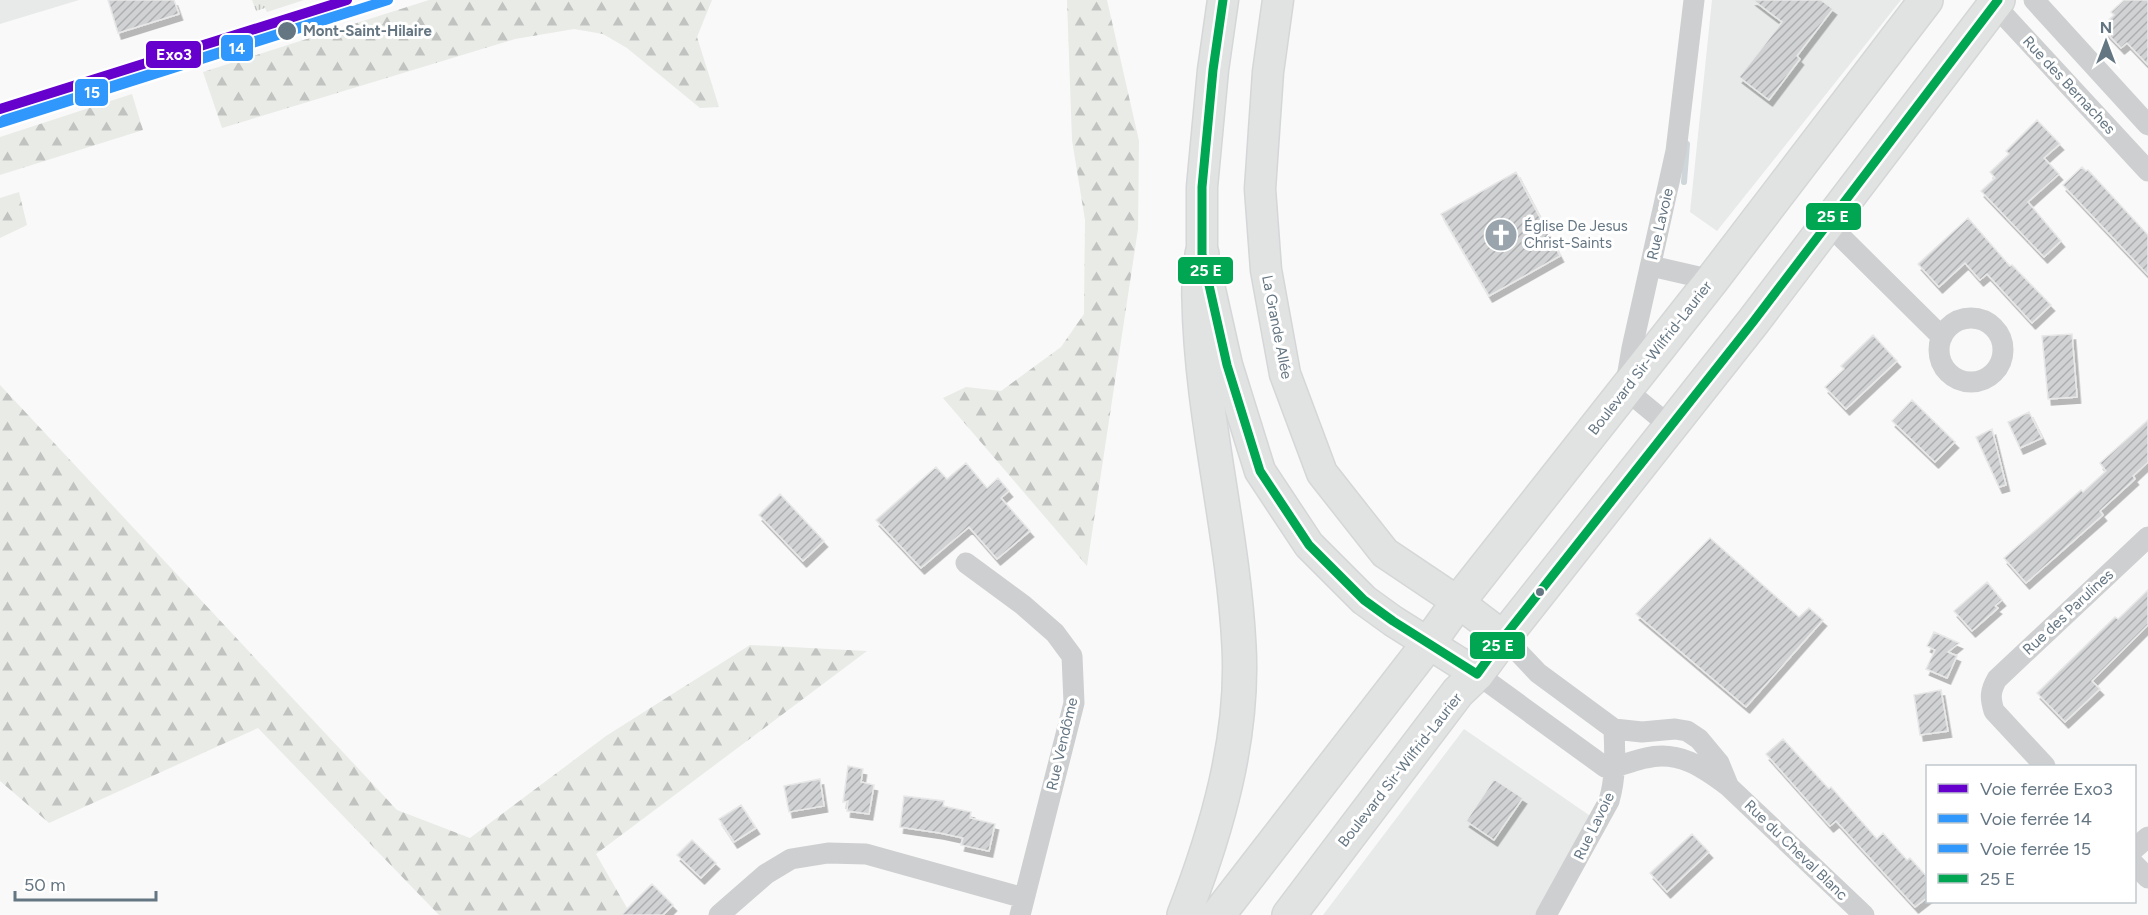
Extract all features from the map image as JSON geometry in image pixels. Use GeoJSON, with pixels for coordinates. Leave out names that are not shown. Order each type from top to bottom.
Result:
{"type":"FeatureCollection","features":[{"type":"Feature","properties":{"kind":"main road","name":"Boulevard Sir-Wilfrid-Laurier"},"geometry":{"type":"LineString","coordinates":[[1218,915],[1458,602],[1712,280],[1926,0]]}},
{"type":"Feature","properties":{"kind":"main road","name":"Boulevard Sir-Wilfrid-Laurier"},"geometry":{"type":"LineString","coordinates":[[1289,915],[1458,692],[1477,674],[1671,427],[1994,2]]}},
{"type":"Feature","properties":{"kind":"main road"},"geometry":{"type":"LineString","coordinates":[[1184,915],[1206,858],[1226,781],[1237,710],[1239,647],[1232,574],[1205,389],[1198,297],[1202,254]]}},
{"type":"Feature","properties":{"kind":"street"},"geometry":{"type":"LineString","coordinates":[[1223,0],[1213,70],[1202,187],[1202,254],[1227,365],[1260,471],[1309,545],[1364,600],[1477,674],[1593,759],[1605,767],[1616,768]]}},
{"type":"Feature","properties":{"kind":"street","name":"La Grande Allée"},"geometry":{"type":"LineString","coordinates":[[1278,0],[1268,72],[1260,189],[1266,270],[1285,374],[1322,473],[1385,553],[1458,602],[1504,637]]}},
{"type":"Feature","properties":{"kind":"street","name":"Rue Lavoie"},"geometry":{"type":"LineString","coordinates":[[1625,389],[1676,151],[1694,0]]}},
{"type":"Feature","properties":{"kind":"street","name":"Rue des Bernaches"},"geometry":{"type":"LineString","coordinates":[[2034,0],[2148,125]]}},
{"type":"Feature","properties":{"kind":"street","name":"Rue des Bernaches"},"geometry":{"type":"LineString","coordinates":[[1994,2],[2148,171]]}},
{"type":"Feature","properties":{"kind":"street"},"geometry":{"type":"LineString","coordinates":[[1827,223],[1942,337]]}},
{"type":"Feature","properties":{"kind":"street"},"geometry":{"type":"LineString","coordinates":[[1651,266],[1712,280]]}},
{"type":"Feature","properties":{"kind":"street"},"geometry":{"type":"LineString","coordinates":[[1625,389],[1671,427]]}},
{"type":"Feature","properties":{"kind":"street","name":"Rue des Parulines"},"geometry":{"type":"LineString","coordinates":[[2044,765],[1994,711],[1990,699],[1991,689],[1997,680],[2148,537]]}},
{"type":"Feature","properties":{"kind":"street","name":"Rue Vendôme"},"geometry":{"type":"LineString","coordinates":[[719,915],[766,874],[791,859],[828,853],[866,854],[1022,907],[1074,703],[1072,656],[1055,633],[1023,605],[966,563]]}},
{"type":"Feature","properties":{"kind":"street"},"geometry":{"type":"LineString","coordinates":[[1504,637],[1538,673],[1614,729]]}},
{"type":"Feature","properties":{"kind":"street","name":"Rue Lavoie"},"geometry":{"type":"LineString","coordinates":[[1546,915],[1609,801],[1616,768],[1614,729]]}},
{"type":"Feature","properties":{"kind":"street","name":"Rue du Cheval Blanc"},"geometry":{"type":"LineString","coordinates":[[1614,729],[1642,732],[1675,729],[1687,731],[1710,750],[1719,763],[1728,786]]}},
{"type":"Feature","properties":{"kind":"street","name":"Rue du Cheval Blanc"},"geometry":{"type":"LineString","coordinates":[[1616,768],[1648,757],[1666,756],[1685,759],[1703,768],[1728,786],[1864,915]]}},
{"type":"Feature","properties":{"kind":"street"},"geometry":{"type":"LineString","coordinates":[[2136,847],[2148,837]]}},
{"type":"Feature","properties":{"kind":"street"},"geometry":{"type":"LineString","coordinates":[[2136,866],[2148,878]]}},
{"type":"Feature","properties":{"kind":"shaded area"},"geometry":{"type":"Polygon","coordinates":[[[0,0],[79,0],[0,24],[0,0]]]}},
{"type":"Feature","properties":{"kind":"shaded area"},"geometry":{"type":"Polygon","coordinates":[[[1712,0],[1901,0],[1717,231],[1690,212],[1712,0]]]}},
{"type":"Feature","properties":{"kind":"shaded area"},"geometry":{"type":"Polygon","coordinates":[[[1464,729],[1599,822],[1546,915],[1323,915],[1464,729]]]}},
{"type":"Feature","properties":{"kind":"green space"},"geometry":{"type":"Polygon","coordinates":[[[252,0],[304,0],[267,12],[265,8],[256,11],[252,0]]]}},
{"type":"Feature","properties":{"kind":"green space"},"geometry":{"type":"Polygon","coordinates":[[[429,0],[712,0],[697,37],[719,107],[700,108],[627,48],[603,34],[574,29],[515,39],[222,128],[203,72],[429,0]]]}},
{"type":"Feature","properties":{"kind":"green space"},"geometry":{"type":"Polygon","coordinates":[[[1067,0],[1107,0],[1139,141],[1138,229],[1087,566],[943,398],[966,387],[1001,391],[1061,347],[1084,314],[1085,220],[1072,140],[1067,0]]]}},
{"type":"Feature","properties":{"kind":"green space"},"geometry":{"type":"Polygon","coordinates":[[[132,94],[143,130],[0,175],[0,137],[132,94]]]}},
{"type":"Feature","properties":{"kind":"green space"},"geometry":{"type":"Polygon","coordinates":[[[19,192],[27,225],[0,238],[0,198],[19,192]]]}},
{"type":"Feature","properties":{"kind":"green space"},"geometry":{"type":"Polygon","coordinates":[[[0,385],[397,810],[470,838],[606,736],[750,645],[867,651],[596,854],[631,915],[439,915],[258,728],[49,823],[0,781],[0,385]]]}},
{"type":"Feature","properties":{"kind":"building"},"geometry":{"type":"Polygon","coordinates":[[[108,0],[174,0],[179,14],[118,33],[108,0]]]}},
{"type":"Feature","properties":{"kind":"building"},"geometry":{"type":"Polygon","coordinates":[[[1753,0],[1821,0],[1833,9],[1797,56],[1800,59],[1769,100],[1739,77],[1782,22],[1753,0]]]}},
{"type":"Feature","properties":{"kind":"building"},"geometry":{"type":"Polygon","coordinates":[[[2124,0],[2148,0],[2148,65],[2127,43],[2121,48],[2101,27],[2114,15],[2111,12],[2124,0]]]}},
{"type":"Feature","properties":{"kind":"building"},"geometry":{"type":"Polygon","coordinates":[[[2037,120],[2060,144],[2044,158],[2059,174],[2028,202],[2061,241],[2044,257],[1981,191],[1995,178],[1990,172],[2009,154],[2006,151],[2037,120]]]}},
{"type":"Feature","properties":{"kind":"building"},"geometry":{"type":"Polygon","coordinates":[[[2082,167],[2088,170],[2148,235],[2148,275],[2063,185],[2082,167]]]}},
{"type":"Feature","properties":{"kind":"building","name":"Église De Jesus Christ-Saints"},"geometry":{"type":"Polygon","coordinates":[[[1516,172],[1560,256],[1489,296],[1441,214],[1516,172]]]}},
{"type":"Feature","properties":{"kind":"building"},"geometry":{"type":"Polygon","coordinates":[[[1968,218],[2010,266],[2012,265],[2051,305],[2032,323],[1987,274],[1980,280],[1965,263],[1939,287],[1918,264],[1968,218]]]}},
{"type":"Feature","properties":{"kind":"building"},"geometry":{"type":"Polygon","coordinates":[[[2072,334],[2077,397],[2048,399],[2042,336],[2072,334]]]}},
{"type":"Feature","properties":{"kind":"building"},"geometry":{"type":"Polygon","coordinates":[[[1873,335],[1897,361],[1846,409],[1825,387],[1844,369],[1841,366],[1873,335]]]}},
{"type":"Feature","properties":{"kind":"building"},"geometry":{"type":"Polygon","coordinates":[[[1912,400],[1955,442],[1935,462],[1892,421],[1912,400]]]}},
{"type":"Feature","properties":{"kind":"building"},"geometry":{"type":"Polygon","coordinates":[[[2029,412],[2042,438],[2020,448],[2008,422],[2029,412]]]}},
{"type":"Feature","properties":{"kind":"building"},"geometry":{"type":"Polygon","coordinates":[[[2148,420],[2148,462],[2133,476],[2135,479],[2100,511],[2103,515],[2026,583],[2004,558],[2106,471],[2100,463],[2148,420]]]}},
{"type":"Feature","properties":{"kind":"building"},"geometry":{"type":"Polygon","coordinates":[[[1992,429],[2006,485],[1999,487],[1976,437],[1992,429]]]}},
{"type":"Feature","properties":{"kind":"building"},"geometry":{"type":"Polygon","coordinates":[[[966,463],[987,488],[998,478],[1009,491],[1001,498],[1030,531],[997,559],[969,527],[921,568],[876,520],[936,467],[947,479],[966,463]]]}},
{"type":"Feature","properties":{"kind":"building"},"geometry":{"type":"Polygon","coordinates":[[[780,494],[824,541],[803,561],[759,515],[780,494]]]}},
{"type":"Feature","properties":{"kind":"building"},"geometry":{"type":"Polygon","coordinates":[[[1710,538],[1799,617],[1809,608],[1823,620],[1746,707],[1636,614],[1710,538]]]}},
{"type":"Feature","properties":{"kind":"building"},"geometry":{"type":"Polygon","coordinates":[[[1987,582],[2002,600],[1995,606],[1998,608],[1972,631],[1954,611],[1987,582]]]}},
{"type":"Feature","properties":{"kind":"building"},"geometry":{"type":"Polygon","coordinates":[[[2148,590],[2148,625],[2092,681],[2100,689],[2065,722],[2037,693],[2115,617],[2118,619],[2148,590]]]}},
{"type":"Feature","properties":{"kind":"building"},"geometry":{"type":"Polygon","coordinates":[[[1934,632],[1959,643],[1948,652],[1957,656],[1947,678],[1926,669],[1935,650],[1927,646],[1934,632]]]}},
{"type":"Feature","properties":{"kind":"building"},"geometry":{"type":"Polygon","coordinates":[[[1941,690],[1948,731],[1920,735],[1914,695],[1941,690]]]}},
{"type":"Feature","properties":{"kind":"building"},"geometry":{"type":"Polygon","coordinates":[[[1783,739],[1829,789],[1831,787],[1877,839],[1883,833],[1907,860],[1910,858],[1926,876],[1926,899],[1915,907],[1836,821],[1830,826],[1766,754],[1783,739]]]}},
{"type":"Feature","properties":{"kind":"building"},"geometry":{"type":"Polygon","coordinates":[[[848,766],[863,769],[861,782],[874,785],[869,814],[847,811],[848,801],[843,802],[848,766]]]}},
{"type":"Feature","properties":{"kind":"building"},"geometry":{"type":"Polygon","coordinates":[[[820,779],[824,806],[789,812],[784,786],[820,779]]]}},
{"type":"Feature","properties":{"kind":"building"},"geometry":{"type":"Polygon","coordinates":[[[1494,779],[1523,798],[1494,840],[1466,821],[1494,779]]]}},
{"type":"Feature","properties":{"kind":"building"},"geometry":{"type":"Polygon","coordinates":[[[904,796],[944,801],[943,806],[971,812],[970,818],[995,824],[989,851],[961,845],[963,838],[900,827],[904,796]]]}},
{"type":"Feature","properties":{"kind":"building"},"geometry":{"type":"Polygon","coordinates":[[[741,805],[756,828],[734,842],[719,819],[741,805]]]}},
{"type":"Feature","properties":{"kind":"building"},"geometry":{"type":"Polygon","coordinates":[[[1692,834],[1709,852],[1667,892],[1650,873],[1692,834]]]}},
{"type":"Feature","properties":{"kind":"building"},"geometry":{"type":"Polygon","coordinates":[[[692,840],[716,863],[701,878],[677,855],[692,840]]]}},
{"type":"Feature","properties":{"kind":"building"},"geometry":{"type":"Polygon","coordinates":[[[652,884],[673,905],[663,915],[621,915],[652,884]]]}},
{"type":"Feature","properties":{"kind":"waterway"},"geometry":{"type":"LineString","coordinates":[[1684,182],[1687,144]]}},
{"type":"Feature","properties":{"kind":"rail line","name":"Exo3"},"geometry":{"type":"LineString","coordinates":[[0,109],[347,0]]}},
{"type":"Feature","properties":{"kind":"rail line","name":"14"},"geometry":{"type":"LineString","coordinates":[[0,123],[388,0]]}},
{"type":"Feature","properties":{"kind":"rail line","name":"15"},"geometry":{"type":"LineString","coordinates":[[4,120],[351,11]]}},
{"type":"Feature","properties":{"kind":"transit line"},"geometry":{"type":"LineString","coordinates":[[1223,0],[1213,70],[1202,187],[1202,254],[1227,365],[1260,471],[1309,545],[1364,600],[1477,674],[1753,322],[1998,0]]}},
{"type":"Feature","properties":{"kind":"place","name":"Mont-Saint-Hilaire"},"geometry":{"type":"Point","coordinates":[287,31]}},
{"type":"Feature","properties":{"kind":"place","name":"Église De Jesus Christ-Saints"},"geometry":{"type":"Point","coordinates":[1501,235]}}]}
